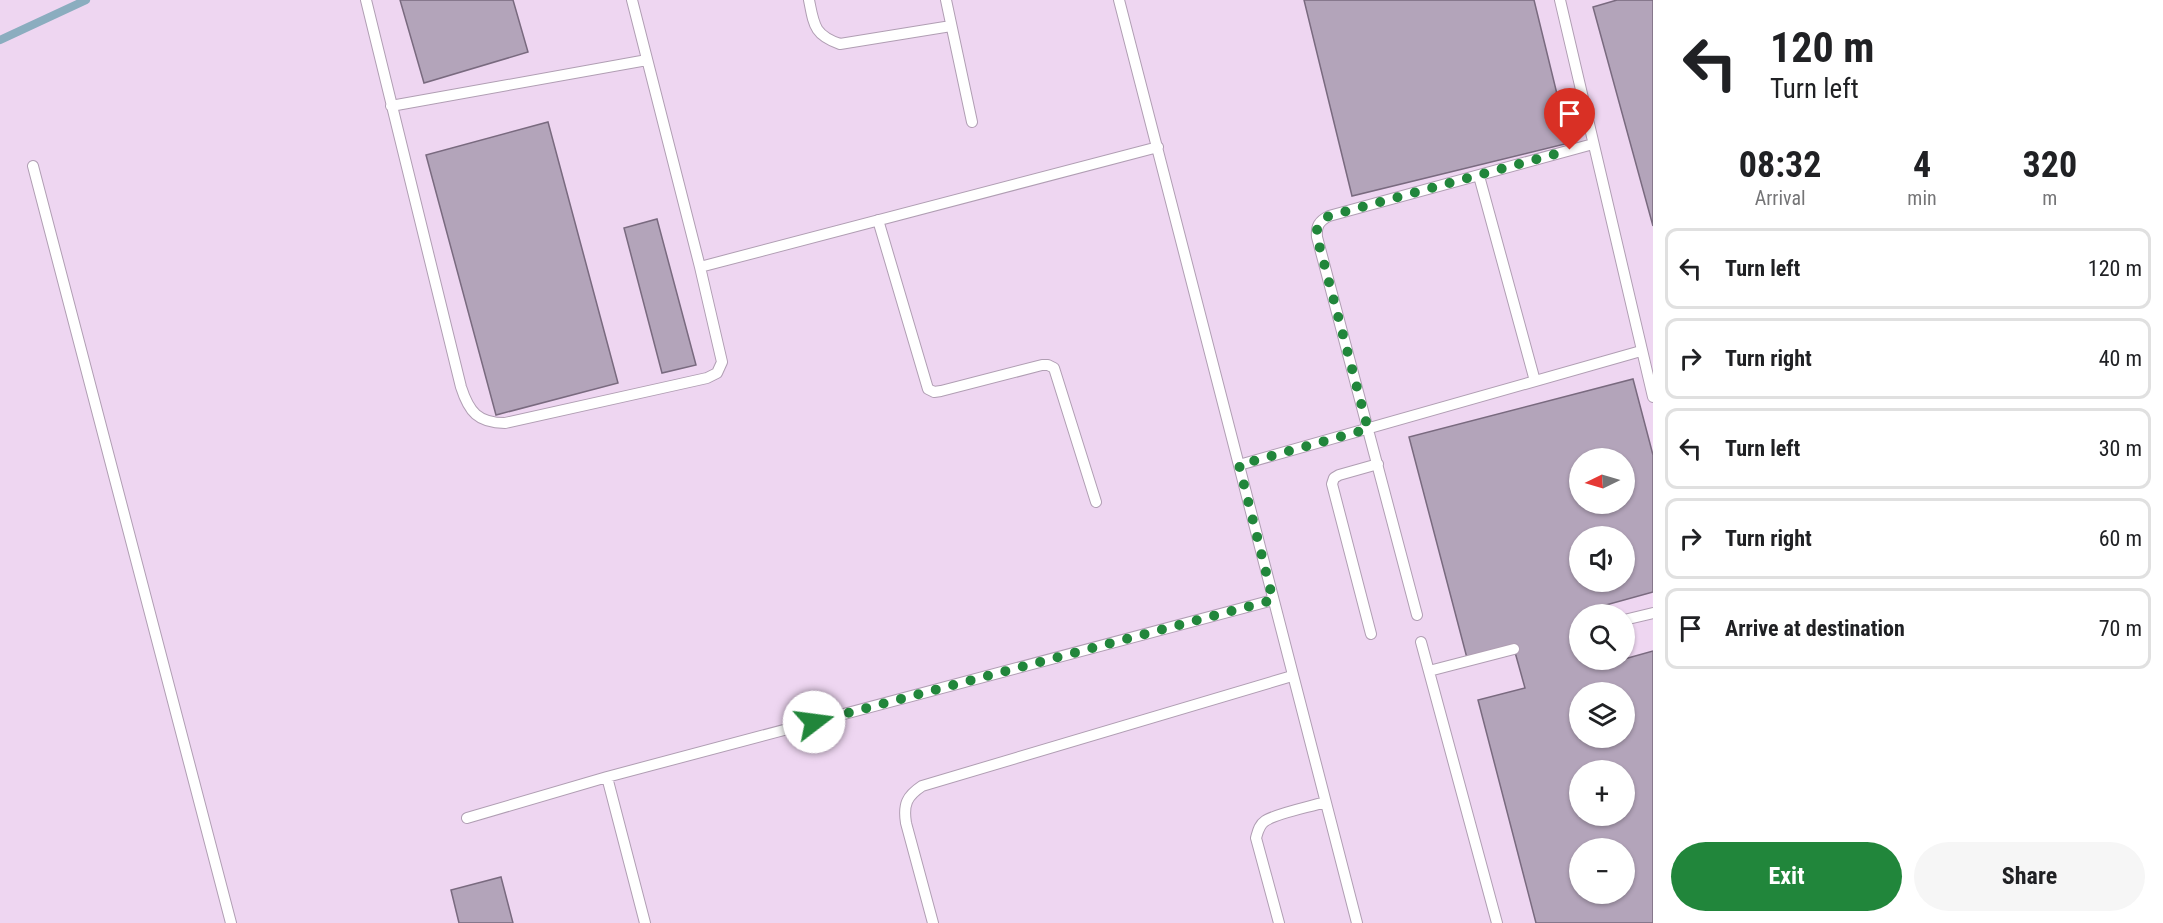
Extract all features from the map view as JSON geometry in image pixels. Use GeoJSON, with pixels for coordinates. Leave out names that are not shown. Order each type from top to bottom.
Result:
{"type":"FeatureCollection","features":[{"type":"Feature","properties":{"kind":"lane"},"geometry":{"type":"LineString","coordinates":[[366,0],[461,387],[466,403],[476,415],[490,423],[505,423],[707,378],[717,373],[722,362],[632,0]]}},
{"type":"Feature","properties":{"kind":"lane"},"geometry":{"type":"LineString","coordinates":[[809,0],[816,28],[826,39],[840,44],[951,26]]}},
{"type":"Feature","properties":{"kind":"lane"},"geometry":{"type":"LineString","coordinates":[[946,0],[972,122]]}},
{"type":"Feature","properties":{"kind":"lane"},"geometry":{"type":"LineString","coordinates":[[1119,0],[1357,923]]}},
{"type":"Feature","properties":{"kind":"lane"},"geometry":{"type":"LineString","coordinates":[[1560,0],[1653,397]]}},
{"type":"Feature","properties":{"kind":"lane"},"geometry":{"type":"LineString","coordinates":[[391,106],[647,60]]}},
{"type":"Feature","properties":{"kind":"lane"},"geometry":{"type":"LineString","coordinates":[[1417,615],[1317,237],[1317,228],[1322,220],[1329,216],[1593,144]]}},
{"type":"Feature","properties":{"kind":"lane"},"geometry":{"type":"LineString","coordinates":[[700,267],[1158,147]]}},
{"type":"Feature","properties":{"kind":"lane"},"geometry":{"type":"LineString","coordinates":[[33,166],[231,923]]}},
{"type":"Feature","properties":{"kind":"lane"},"geometry":{"type":"LineString","coordinates":[[1479,176],[1535,381]]}},
{"type":"Feature","properties":{"kind":"lane"},"geometry":{"type":"LineString","coordinates":[[878,220],[928,389],[934,392],[941,391],[1042,365],[1054,368],[1096,502]]}},
{"type":"Feature","properties":{"kind":"lane"},"geometry":{"type":"LineString","coordinates":[[1239,465],[1641,351]]}},
{"type":"Feature","properties":{"kind":"lane"},"geometry":{"type":"LineString","coordinates":[[1371,634],[1332,484],[1334,478],[1339,475],[1378,464]]}},
{"type":"Feature","properties":{"kind":"lane"},"geometry":{"type":"LineString","coordinates":[[467,818],[607,777],[1273,600]]}},
{"type":"Feature","properties":{"kind":"lane"},"geometry":{"type":"LineString","coordinates":[[1635,617],[1653,612]]}},
{"type":"Feature","properties":{"kind":"lane"},"geometry":{"type":"LineString","coordinates":[[1421,642],[1497,923]]}},
{"type":"Feature","properties":{"kind":"lane"},"geometry":{"type":"LineString","coordinates":[[1429,671],[1514,649]]}},
{"type":"Feature","properties":{"kind":"lane"},"geometry":{"type":"LineString","coordinates":[[933,923],[906,823],[904,808],[910,794],[922,786],[1292,676]]}},
{"type":"Feature","properties":{"kind":"lane"},"geometry":{"type":"LineString","coordinates":[[607,777],[645,923]]}},
{"type":"Feature","properties":{"kind":"lane"},"geometry":{"type":"LineString","coordinates":[[1279,923],[1256,838],[1258,829],[1264,822],[1273,818],[1325,802]]}},
{"type":"Feature","properties":{"kind":"shaded area"},"geometry":{"type":"Polygon","coordinates":[[[0,0],[1653,0],[1653,923],[0,923],[0,0]]]}},
{"type":"Feature","properties":{"kind":"building"},"geometry":{"type":"Polygon","coordinates":[[[400,0],[513,0],[528,52],[424,83],[400,0]]]}},
{"type":"Feature","properties":{"kind":"building"},"geometry":{"type":"Polygon","coordinates":[[[1304,0],[1534,0],[1569,143],[1352,196],[1304,0]]]}},
{"type":"Feature","properties":{"kind":"building"},"geometry":{"type":"Polygon","coordinates":[[[1617,0],[1653,0],[1653,226],[1593,7],[1617,0]]]}},
{"type":"Feature","properties":{"kind":"building"},"geometry":{"type":"Polygon","coordinates":[[[548,122],[618,383],[496,415],[426,155],[548,122]]]}},
{"type":"Feature","properties":{"kind":"building"},"geometry":{"type":"Polygon","coordinates":[[[657,219],[696,365],[662,373],[624,228],[657,219]]]}},
{"type":"Feature","properties":{"kind":"building"},"geometry":{"type":"Polygon","coordinates":[[[1633,379],[1653,455],[1653,592],[1610,604],[1569,604],[1569,670],[1635,670],[1635,656],[1653,651],[1653,923],[1536,923],[1478,700],[1525,688],[1513,645],[1467,658],[1409,437],[1633,379]]]}},
{"type":"Feature","properties":{"kind":"building"},"geometry":{"type":"Polygon","coordinates":[[[501,877],[513,923],[459,923],[451,890],[501,877]]]}},
{"type":"Feature","properties":{"kind":"waterway"},"geometry":{"type":"LineString","coordinates":[[0,40],[86,0]]}},
{"type":"Feature","properties":{"kind":"route"},"geometry":{"type":"LineString","coordinates":[[814,722],[1273,600],[1239,465],[1368,429],[1317,237],[1317,228],[1322,220],[1329,216],[1570,150]]}}]}
